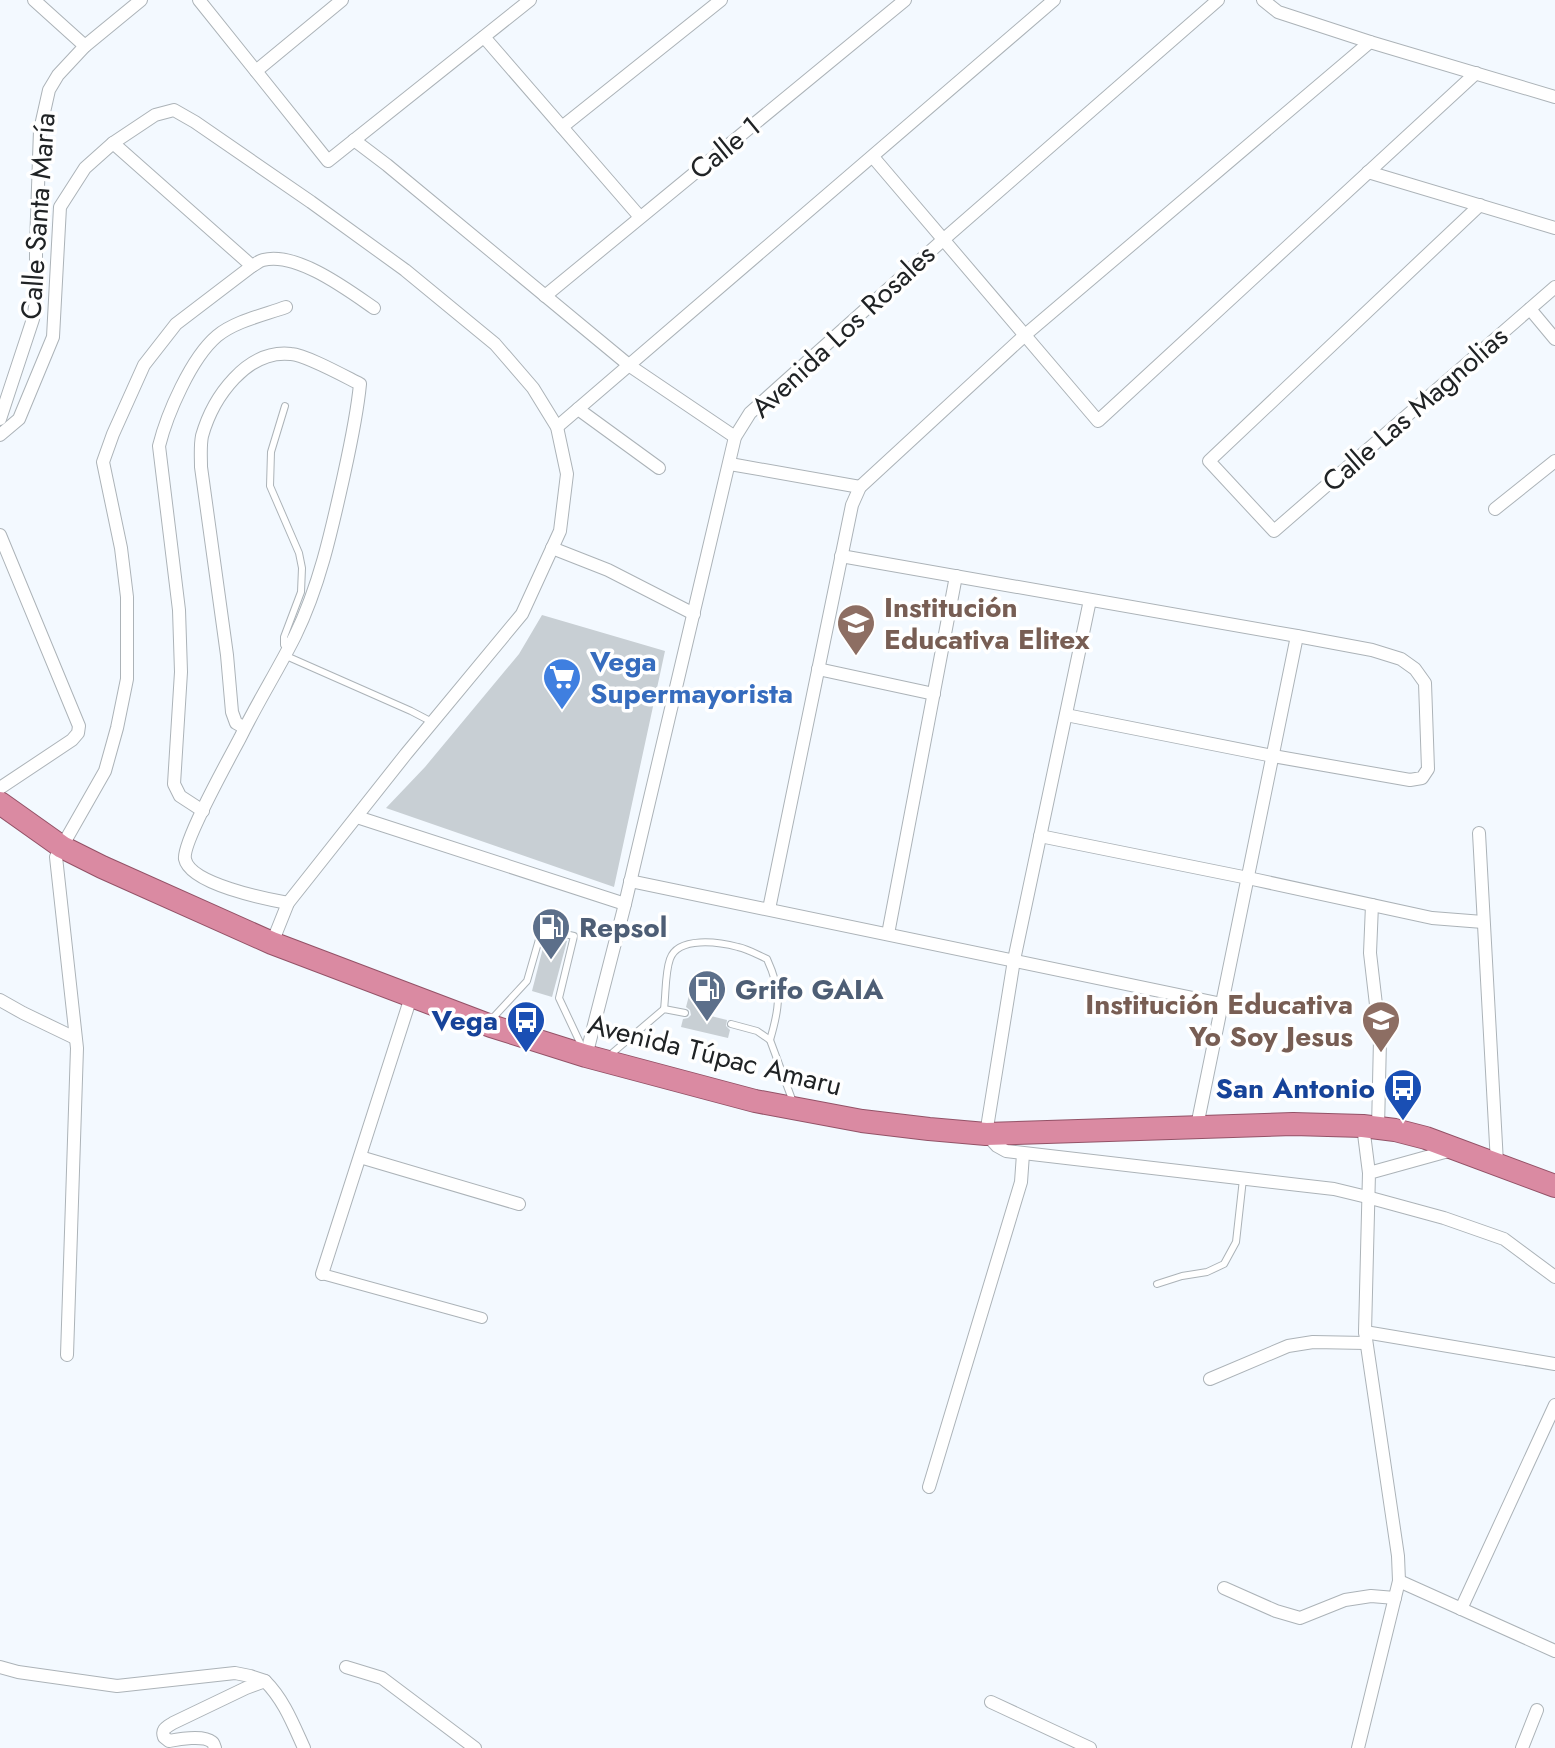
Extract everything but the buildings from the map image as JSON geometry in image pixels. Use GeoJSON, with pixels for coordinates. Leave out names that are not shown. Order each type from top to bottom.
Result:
{"type":"FeatureCollection","features":[{"type":"Feature","properties":{"kind":"highway","name":"Avenida Túpac Amaru"},"geometry":{"type":"LineString","coordinates":[[0,803],[62,847],[272,943],[487,1025],[755,1101],[876,1123],[986,1134],[1197,1126],[1328,1124],[1370,1127],[1426,1138],[1555,1186]]}},
{"type":"Feature","properties":{"kind":"street"},"geometry":{"type":"LineString","coordinates":[[34,0],[85,46]]}},
{"type":"Feature","properties":{"kind":"street","name":"Calle Santa María"},"geometry":{"type":"LineString","coordinates":[[0,419],[30,330],[36,301],[40,130],[49,90],[58,75],[85,46],[141,0]]}},
{"type":"Feature","properties":{"kind":"street"},"geometry":{"type":"LineString","coordinates":[[199,0],[328,161],[530,0]]}},
{"type":"Feature","properties":{"kind":"street"},"geometry":{"type":"LineString","coordinates":[[256,71],[342,0]]}},
{"type":"Feature","properties":{"kind":"street"},"geometry":{"type":"LineString","coordinates":[[562,127],[721,0]]}},
{"type":"Feature","properties":{"kind":"street","name":"Calle 1"},"geometry":{"type":"LineString","coordinates":[[545,296],[905,0]]}},
{"type":"Feature","properties":{"kind":"street"},"geometry":{"type":"LineString","coordinates":[[557,427],[1054,0]]}},
{"type":"Feature","properties":{"kind":"street","name":"Avenida Los Rosales"},"geometry":{"type":"LineString","coordinates":[[595,1058],[630,881],[735,437],[750,413],[1217,0]]}},
{"type":"Feature","properties":{"kind":"street"},"geometry":{"type":"LineString","coordinates":[[1263,0],[1278,12],[1555,97]]}},
{"type":"Feature","properties":{"kind":"street"},"geometry":{"type":"LineString","coordinates":[[484,37],[640,217]]}},
{"type":"Feature","properties":{"kind":"street"},"geometry":{"type":"LineString","coordinates":[[769,909],[841,556],[852,505],[860,487],[1025,335],[1370,42]]}},
{"type":"Feature","properties":{"kind":"street"},"geometry":{"type":"LineString","coordinates":[[873,157],[1098,421],[1476,73]]}},
{"type":"Feature","properties":{"kind":"street"},"geometry":{"type":"LineString","coordinates":[[0,435],[19,419],[53,337],[60,207],[85,168],[113,143],[155,115],[174,110],[405,270],[495,344],[533,388],[557,427],[567,474],[560,531],[522,614],[288,903],[272,943]]}},
{"type":"Feature","properties":{"kind":"street"},"geometry":{"type":"LineString","coordinates":[[354,140],[630,366],[735,437]]}},
{"type":"Feature","properties":{"kind":"street"},"geometry":{"type":"LineString","coordinates":[[113,143],[252,266]]}},
{"type":"Feature","properties":{"kind":"street"},"geometry":{"type":"LineString","coordinates":[[1368,172],[1555,228]]}},
{"type":"Feature","properties":{"kind":"street","name":"Calle Las Magnolias"},"geometry":{"type":"LineString","coordinates":[[1480,205],[1209,461],[1274,531],[1555,287]]}},
{"type":"Feature","properties":{"kind":"street"},"geometry":{"type":"LineString","coordinates":[[67,1355],[77,1048],[56,857],[105,771],[127,679],[127,597],[121,548],[103,462],[144,365],[176,324],[252,266],[263,260],[285,259],[325,275],[374,308]]}},
{"type":"Feature","properties":{"kind":"street"},"geometry":{"type":"LineString","coordinates":[[203,811],[180,796],[174,784],[181,672],[179,610],[159,446],[164,424],[183,386],[198,358],[217,335],[286,307]]}},
{"type":"Feature","properties":{"kind":"street"},"geometry":{"type":"LineString","coordinates":[[1530,309],[1555,339]]}},
{"type":"Feature","properties":{"kind":"street"},"geometry":{"type":"LineString","coordinates":[[245,728],[236,723],[232,712],[201,467],[202,438],[226,388],[251,363],[270,353],[295,354],[360,384],[332,530],[321,572],[296,634],[186,845],[185,858],[189,868],[216,883],[258,898],[288,903]]}},
{"type":"Feature","properties":{"kind":"street"},"geometry":{"type":"LineString","coordinates":[[0,370],[15,374]]}},
{"type":"Feature","properties":{"kind":"street"},"geometry":{"type":"LineString","coordinates":[[578,409],[659,468]]}},
{"type":"Feature","properties":{"kind":"street"},"geometry":{"type":"LineString","coordinates":[[1495,509],[1555,461]]}},
{"type":"Feature","properties":{"kind":"street"},"geometry":{"type":"LineString","coordinates":[[730,464],[860,487]]}},
{"type":"Feature","properties":{"kind":"street"},"geometry":{"type":"LineString","coordinates":[[0,535],[79,726],[72,740],[0,788]]}},
{"type":"Feature","properties":{"kind":"street"},"geometry":{"type":"LineString","coordinates":[[552,548],[608,570],[694,614]]}},
{"type":"Feature","properties":{"kind":"street"},"geometry":{"type":"LineString","coordinates":[[841,556],[1297,636],[1372,650],[1401,659],[1415,669],[1425,683],[1428,769],[1422,778],[1410,780],[1066,715]]}},
{"type":"Feature","properties":{"kind":"street"},"geometry":{"type":"LineString","coordinates":[[888,934],[956,576]]}},
{"type":"Feature","properties":{"kind":"street"},"geometry":{"type":"LineString","coordinates":[[1090,600],[1014,960],[986,1134],[1006,1151],[1023,1154],[1334,1189],[1367,1197],[1444,1218],[1504,1239],[1555,1277]]}},
{"type":"Feature","properties":{"kind":"street"},"geometry":{"type":"LineString","coordinates":[[1197,1126],[1297,636]]}},
{"type":"Feature","properties":{"kind":"street"},"geometry":{"type":"LineString","coordinates":[[818,669],[934,694]]}},
{"type":"Feature","properties":{"kind":"street"},"geometry":{"type":"LineString","coordinates":[[357,817],[625,904]]}},
{"type":"Feature","properties":{"kind":"street"},"geometry":{"type":"LineString","coordinates":[[1479,833],[1497,1163]]}},
{"type":"Feature","properties":{"kind":"street"},"geometry":{"type":"LineString","coordinates":[[1040,836],[1432,918],[1483,922]]}},
{"type":"Feature","properties":{"kind":"street"},"geometry":{"type":"LineString","coordinates":[[630,881],[1222,1004]]}},
{"type":"Feature","properties":{"kind":"street"},"geometry":{"type":"LineString","coordinates":[[1358,1748],[1399,1581],[1398,1556],[1365,1337],[1370,1127],[1380,1039],[1370,953],[1372,905]]}},
{"type":"Feature","properties":{"kind":"street"},"geometry":{"type":"LineString","coordinates":[[411,997],[322,1274],[482,1318]]}},
{"type":"Feature","properties":{"kind":"street"},"geometry":{"type":"LineString","coordinates":[[0,1000],[75,1038]]}},
{"type":"Feature","properties":{"kind":"street"},"geometry":{"type":"LineString","coordinates":[[1369,1173],[1457,1149]]}},
{"type":"Feature","properties":{"kind":"street"},"geometry":{"type":"LineString","coordinates":[[929,1487],[1021,1182],[1023,1154]]}},
{"type":"Feature","properties":{"kind":"street"},"geometry":{"type":"LineString","coordinates":[[360,1157],[519,1204]]}},
{"type":"Feature","properties":{"kind":"street"},"geometry":{"type":"LineString","coordinates":[[1210,1379],[1288,1346],[1365,1337],[1555,1364]]}},
{"type":"Feature","properties":{"kind":"street"},"geometry":{"type":"LineString","coordinates":[[1461,1609],[1555,1405]]}},
{"type":"Feature","properties":{"kind":"street"},"geometry":{"type":"LineString","coordinates":[[1399,1581],[1555,1650]]}},
{"type":"Feature","properties":{"kind":"street"},"geometry":{"type":"LineString","coordinates":[[1224,1588],[1300,1618],[1345,1600],[1371,1596],[1395,1598]]}},
{"type":"Feature","properties":{"kind":"street"},"geometry":{"type":"LineString","coordinates":[[0,1667],[117,1686],[235,1673],[250,1676],[265,1681],[275,1691],[304,1748]]}},
{"type":"Feature","properties":{"kind":"street"},"geometry":{"type":"LineString","coordinates":[[346,1667],[382,1678],[475,1748]]}},
{"type":"Feature","properties":{"kind":"street"},"geometry":{"type":"LineString","coordinates":[[215,1748],[208,1740],[188,1738],[169,1741],[163,1731],[173,1723],[265,1681]]}},
{"type":"Feature","properties":{"kind":"street"},"geometry":{"type":"LineString","coordinates":[[991,1702],[1090,1748]]}},
{"type":"Feature","properties":{"kind":"street"},"geometry":{"type":"LineString","coordinates":[[1522,1748],[1537,1710]]}},
{"type":"Feature","properties":{"kind":"lane"},"geometry":{"type":"LineString","coordinates":[[285,406],[271,452],[270,486],[299,553],[302,568],[301,592],[284,637],[286,652],[432,722]]}},
{"type":"Feature","properties":{"kind":"lane"},"geometry":{"type":"LineString","coordinates":[[487,1025],[531,982],[542,929],[574,936],[558,987],[559,998],[595,1058],[664,1009],[685,1013]]}},
{"type":"Feature","properties":{"kind":"lane"},"geometry":{"type":"LineString","coordinates":[[664,1009],[669,960],[675,949],[700,942],[739,947],[767,959],[776,980],[779,1011],[770,1040]]}},
{"type":"Feature","properties":{"kind":"lane"},"geometry":{"type":"LineString","coordinates":[[731,1024],[757,1031],[770,1040],[796,1109]]}},
{"type":"Feature","properties":{"kind":"lane"},"geometry":{"type":"LineString","coordinates":[[1157,1284],[1207,1272],[1224,1264],[1236,1242],[1243,1179]]}},
{"type":"Feature","properties":{"kind":"place","name":"Institución Educativa Elitex"},"geometry":{"type":"Point","coordinates":[856,657]}},
{"type":"Feature","properties":{"kind":"place","name":"Vega Supermayorista"},"geometry":{"type":"Point","coordinates":[562,711]}},
{"type":"Feature","properties":{"kind":"place","name":"Repsol"},"geometry":{"type":"Point","coordinates":[551,961]}},
{"type":"Feature","properties":{"kind":"place","name":"Grifo GAIA"},"geometry":{"type":"Point","coordinates":[707,1023]}},
{"type":"Feature","properties":{"kind":"place","name":"Vega"},"geometry":{"type":"Point","coordinates":[526,1054]}},
{"type":"Feature","properties":{"kind":"place","name":"Institución Educativa Yo Soy Jesus"},"geometry":{"type":"Point","coordinates":[1381,1054]}},
{"type":"Feature","properties":{"kind":"place","name":"San Antonio"},"geometry":{"type":"Point","coordinates":[1403,1122]}}]}
